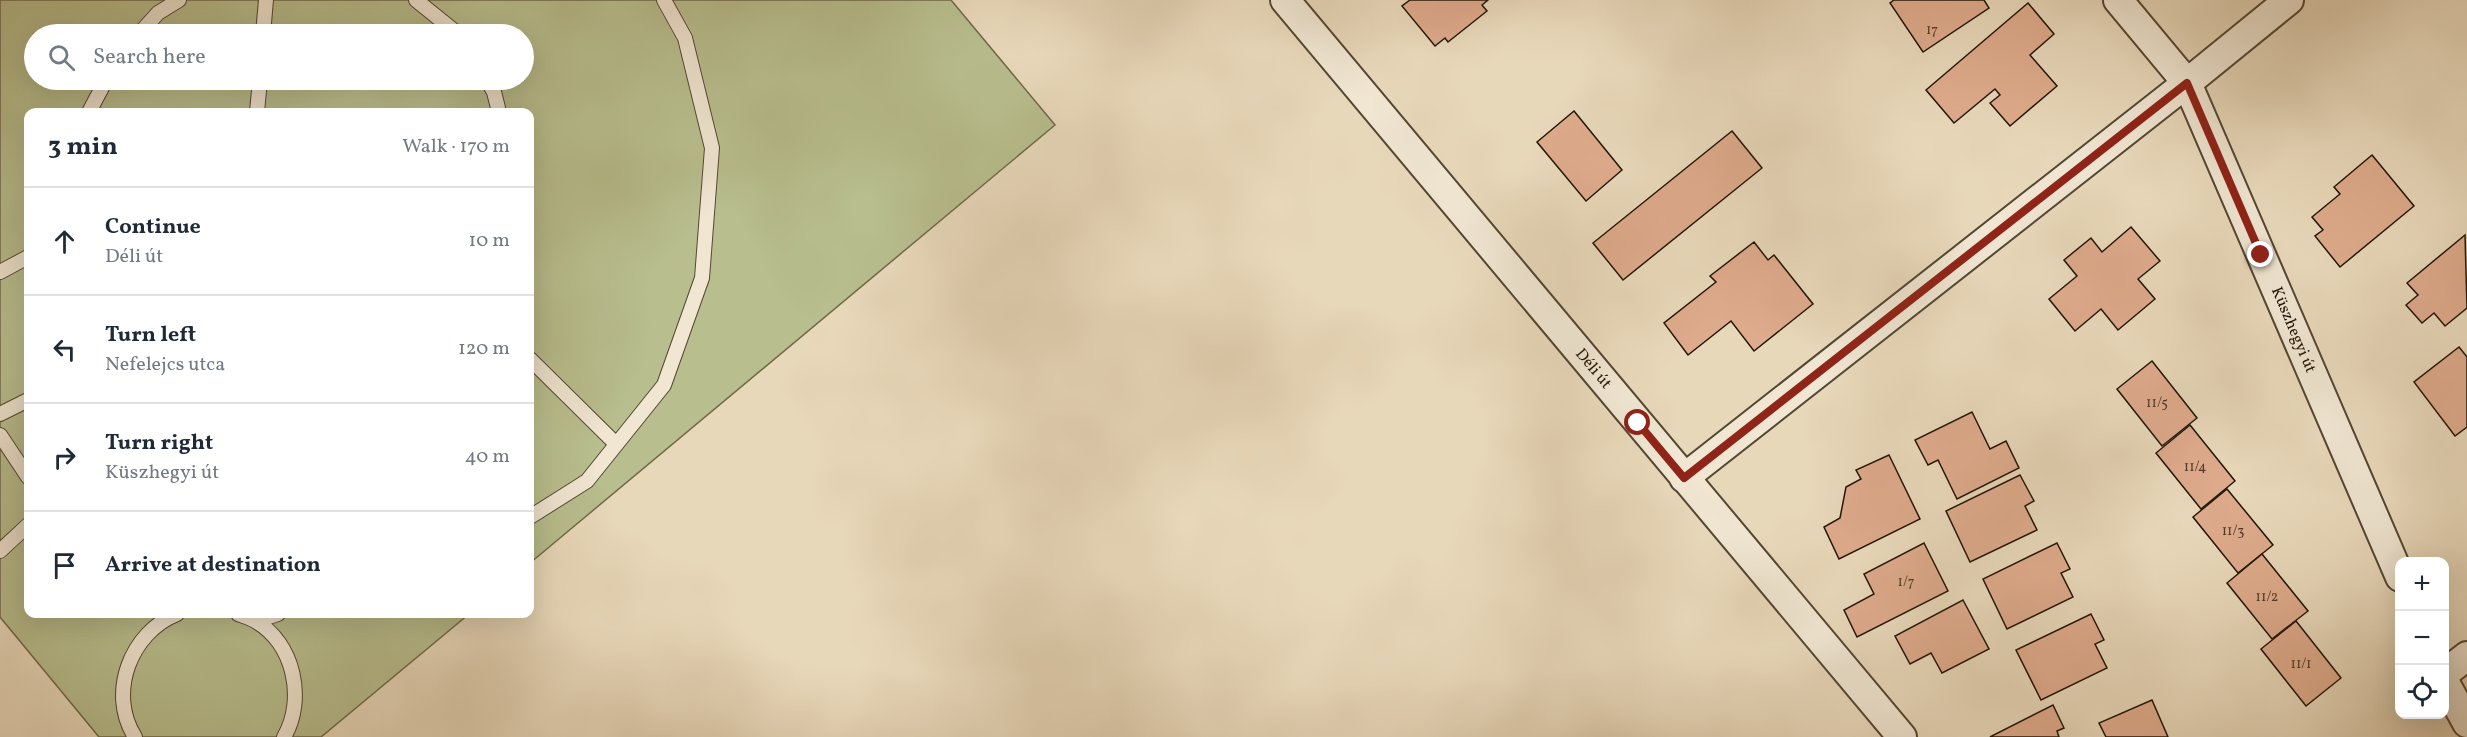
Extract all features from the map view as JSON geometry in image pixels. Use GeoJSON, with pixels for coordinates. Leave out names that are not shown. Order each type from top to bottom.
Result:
{"type":"FeatureCollection","features":[{"type":"Feature","properties":{"kind":"street","name":"Déli út"},"geometry":{"type":"LineString","coordinates":[[1285,0],[1902,737]]}},
{"type":"Feature","properties":{"kind":"street","name":"Küszhegyi út"},"geometry":{"type":"LineString","coordinates":[[2118,0],[2187,83],[2395,565]]}},
{"type":"Feature","properties":{"kind":"street"},"geometry":{"type":"LineString","coordinates":[[1684,478],[2187,83],[2289,0]]}},
{"type":"Feature","properties":{"kind":"street"},"geometry":{"type":"LineString","coordinates":[[2449,671],[2467,656]]}},
{"type":"Feature","properties":{"kind":"street"},"geometry":{"type":"LineString","coordinates":[[2449,689],[2467,723]]}},
{"type":"Feature","properties":{"kind":"lane"},"geometry":{"type":"LineString","coordinates":[[148,24],[158,13],[179,0]]}},
{"type":"Feature","properties":{"kind":"lane"},"geometry":{"type":"LineString","coordinates":[[264,24],[266,0]]}},
{"type":"Feature","properties":{"kind":"lane"},"geometry":{"type":"LineString","coordinates":[[416,0],[446,24]]}},
{"type":"Feature","properties":{"kind":"lane"},"geometry":{"type":"LineString","coordinates":[[534,514],[587,480],[664,385],[702,278],[712,148],[685,38],[664,0]]}},
{"type":"Feature","properties":{"kind":"lane"},"geometry":{"type":"LineString","coordinates":[[91,108],[101,90]]}},
{"type":"Feature","properties":{"kind":"lane"},"geometry":{"type":"LineString","coordinates":[[257,108],[259,90]]}},
{"type":"Feature","properties":{"kind":"lane"},"geometry":{"type":"LineString","coordinates":[[493,90],[498,108]]}},
{"type":"Feature","properties":{"kind":"lane"},"geometry":{"type":"LineString","coordinates":[[0,272],[24,259]]}},
{"type":"Feature","properties":{"kind":"lane"},"geometry":{"type":"LineString","coordinates":[[534,363],[616,444]]}},
{"type":"Feature","properties":{"kind":"lane"},"geometry":{"type":"LineString","coordinates":[[0,414],[24,402]]}},
{"type":"Feature","properties":{"kind":"lane"},"geometry":{"type":"LineString","coordinates":[[0,435],[24,471]]}},
{"type":"Feature","properties":{"kind":"lane"},"geometry":{"type":"LineString","coordinates":[[0,551],[24,529]]}},
{"type":"Feature","properties":{"kind":"lane"},"geometry":{"type":"LineString","coordinates":[[135,737],[130,729],[123,705],[127,666],[140,640],[166,618]]}},
{"type":"Feature","properties":{"kind":"lane"},"geometry":{"type":"LineString","coordinates":[[248,618],[256,621],[280,644],[290,663],[296,688],[295,706],[284,737]]}},
{"type":"Feature","properties":{"kind":"lane"},"geometry":{"type":"LineString","coordinates":[[256,621],[265,618]]}},
{"type":"Feature","properties":{"kind":"green space"},"geometry":{"type":"Polygon","coordinates":[[[0,0],[951,0],[1055,125],[534,560],[534,108],[24,108],[24,618],[464,618],[321,737],[99,737],[0,617],[0,0]]]}},
{"type":"Feature","properties":{"kind":"building"},"geometry":{"type":"Polygon","coordinates":[[[1410,0],[1488,0],[1482,5],[1487,11],[1448,42],[1445,38],[1435,46],[1402,6],[1410,0]]]}},
{"type":"Feature","properties":{"kind":"building"},"geometry":{"type":"Polygon","coordinates":[[[1894,0],[1984,0],[1989,8],[1923,52],[1890,3],[1894,0]]]}},
{"type":"Feature","properties":{"kind":"building"},"geometry":{"type":"Polygon","coordinates":[[[2028,3],[2054,34],[2030,55],[2057,86],[2010,126],[1990,103],[2000,95],[1995,89],[1954,123],[1926,90],[2028,3]]]}},
{"type":"Feature","properties":{"kind":"building"},"geometry":{"type":"Polygon","coordinates":[[[1574,111],[1622,170],[1586,201],[1537,142],[1574,111]]]}},
{"type":"Feature","properties":{"kind":"building"},"geometry":{"type":"Polygon","coordinates":[[[1732,131],[1762,168],[1623,280],[1593,243],[1732,131]]]}},
{"type":"Feature","properties":{"kind":"building"},"geometry":{"type":"Polygon","coordinates":[[[2372,155],[2414,206],[2340,267],[2315,236],[2323,230],[2312,217],[2340,194],[2334,187],[2372,155]]]}},
{"type":"Feature","properties":{"kind":"building"},"geometry":{"type":"Polygon","coordinates":[[[2131,227],[2160,261],[2138,279],[2155,299],[2118,330],[2101,309],[2075,331],[2049,299],[2077,276],[2064,260],[2091,238],[2102,252],[2131,227]]]}},
{"type":"Feature","properties":{"kind":"building"},"geometry":{"type":"Polygon","coordinates":[[[2465,235],[2467,308],[2445,326],[2434,313],[2422,323],[2406,305],[2418,295],[2407,283],[2465,235]]]}},
{"type":"Feature","properties":{"kind":"building"},"geometry":{"type":"Polygon","coordinates":[[[1754,242],[1768,260],[1774,255],[1813,304],[1754,351],[1731,321],[1688,355],[1664,323],[1716,282],[1710,276],[1754,242]]]}},
{"type":"Feature","properties":{"kind":"building"},"geometry":{"type":"Polygon","coordinates":[[[2459,347],[2467,357],[2467,427],[2455,436],[2414,382],[2459,347]]]}},
{"type":"Feature","properties":{"kind":"building"},"geometry":{"type":"Polygon","coordinates":[[[2152,361],[2197,418],[2162,446],[2117,389],[2152,361]]]}},
{"type":"Feature","properties":{"kind":"building"},"geometry":{"type":"Polygon","coordinates":[[[1972,412],[1990,449],[2006,441],[2019,468],[1957,499],[1938,460],[1928,465],[1915,440],[1972,412]]]}},
{"type":"Feature","properties":{"kind":"building"},"geometry":{"type":"Polygon","coordinates":[[[2190,425],[2235,481],[2201,509],[2156,453],[2190,425]]]}},
{"type":"Feature","properties":{"kind":"building"},"geometry":{"type":"Polygon","coordinates":[[[1889,455],[1920,519],[1839,559],[1824,527],[1840,518],[1846,487],[1861,479],[1856,470],[1889,455]]]}},
{"type":"Feature","properties":{"kind":"building"},"geometry":{"type":"Polygon","coordinates":[[[2020,475],[2034,501],[2025,506],[2037,530],[1970,562],[1946,511],[2020,475]]]}},
{"type":"Feature","properties":{"kind":"building"},"geometry":{"type":"Polygon","coordinates":[[[2227,489],[2273,545],[2238,573],[2193,517],[2227,489]]]}},
{"type":"Feature","properties":{"kind":"building"},"geometry":{"type":"Polygon","coordinates":[[[1924,543],[1948,591],[1857,637],[1844,610],[1874,594],[1864,574],[1924,543]]]}},
{"type":"Feature","properties":{"kind":"building"},"geometry":{"type":"Polygon","coordinates":[[[2057,543],[2070,569],[2061,573],[2073,597],[2007,629],[1983,579],[2057,543]]]}},
{"type":"Feature","properties":{"kind":"building"},"geometry":{"type":"Polygon","coordinates":[[[2262,554],[2308,611],[2272,639],[2227,583],[2262,554]]]}},
{"type":"Feature","properties":{"kind":"building"},"geometry":{"type":"Polygon","coordinates":[[[1963,600],[1989,649],[1942,673],[1931,653],[1910,664],[1895,636],[1963,600]]]}},
{"type":"Feature","properties":{"kind":"building"},"geometry":{"type":"Polygon","coordinates":[[[2091,614],[2104,640],[2095,644],[2107,668],[2041,700],[2016,650],[2091,614]]]}},
{"type":"Feature","properties":{"kind":"building"},"geometry":{"type":"Polygon","coordinates":[[[2296,621],[2341,678],[2306,706],[2261,649],[2296,621]]]}},
{"type":"Feature","properties":{"kind":"building"},"geometry":{"type":"Polygon","coordinates":[[[2152,700],[2168,737],[2106,737],[2099,723],[2152,700]]]}},
{"type":"Feature","properties":{"kind":"building"},"geometry":{"type":"Polygon","coordinates":[[[2053,705],[2064,728],[2057,731],[2059,737],[1990,737],[2053,705]]]}},
{"type":"Feature","properties":{"kind":"route"},"geometry":{"type":"LineString","coordinates":[[1638,423],[1684,478],[2187,83],[2261,255]]}}]}
